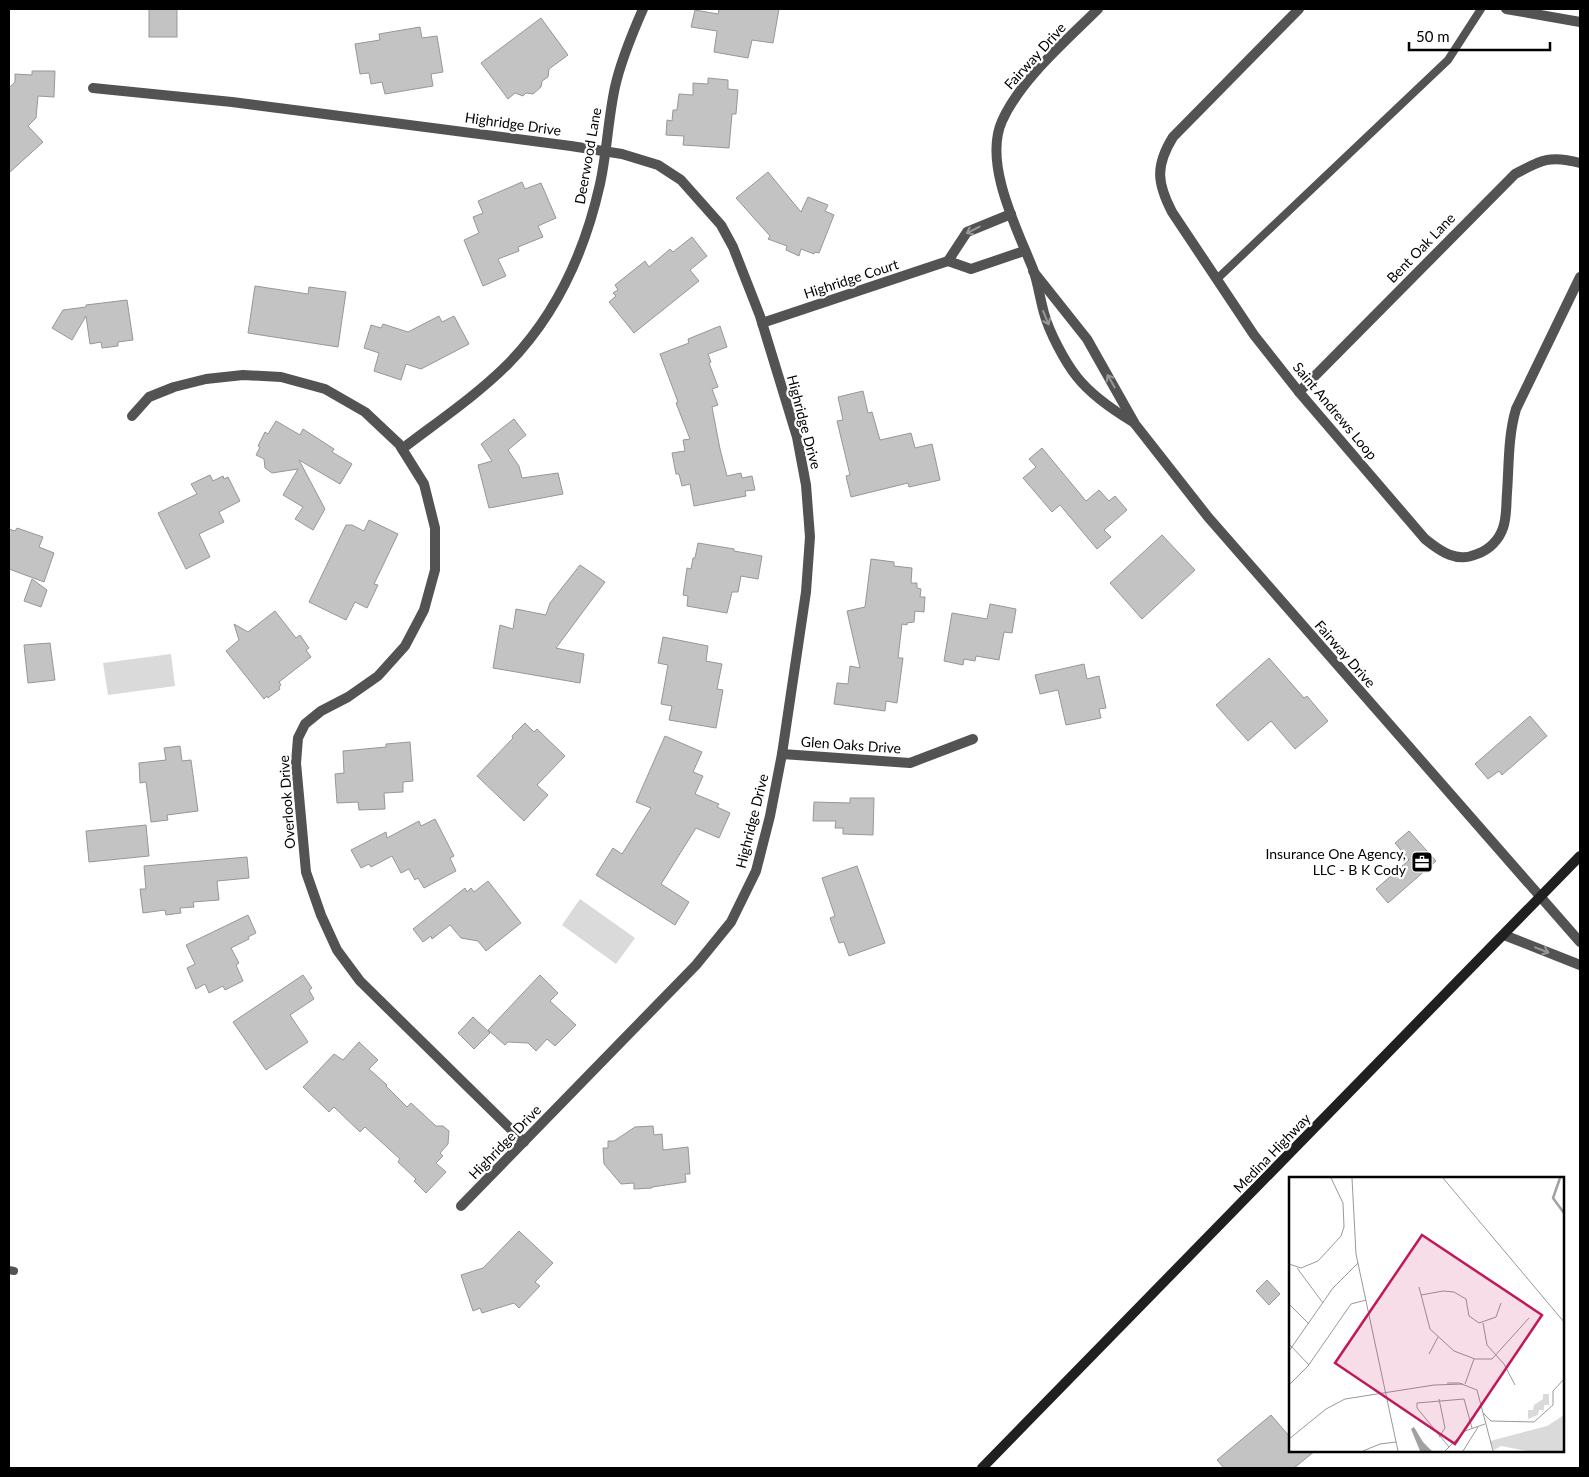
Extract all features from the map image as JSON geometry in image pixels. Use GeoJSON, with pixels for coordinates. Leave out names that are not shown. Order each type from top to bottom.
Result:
{"type":"FeatureCollection","features":[{"type":"Feature","properties":{"kind":"main road","name":"Medina Highway"},"geometry":{"type":"LineString","coordinates":[[982,1468],[1580,856]]}},
{"type":"Feature","properties":{"kind":"street","name":"Deerwood Lane"},"geometry":{"type":"LineString","coordinates":[[402,449],[477,391],[508,363],[536,332],[560,294],[580,252],[600,183],[615,86],[631,36],[643,9]]}},
{"type":"Feature","properties":{"kind":"street","name":"Fairway Drive"},"geometry":{"type":"LineString","coordinates":[[1098,9],[1028,80],[1013,102],[1002,121],[996,142],[997,167],[1011,214],[1033,271],[1044,315],[1064,358],[1078,378],[1092,393],[1135,424]]}},
{"type":"Feature","properties":{"kind":"street","name":"Saint Andrews Loop"},"geometry":{"type":"LineString","coordinates":[[1299,9],[1173,137],[1164,151],[1160,166],[1160,182],[1164,197],[1172,212],[1254,335],[1299,392],[1425,539],[1439,551],[1455,557],[1471,557],[1486,551],[1497,540],[1504,527],[1511,427],[1516,409],[1580,277]]}},
{"type":"Feature","properties":{"kind":"street"},"geometry":{"type":"LineString","coordinates":[[1506,9],[1580,22]]}},
{"type":"Feature","properties":{"kind":"street","name":"Highridge Drive"},"geometry":{"type":"LineString","coordinates":[[93,88],[232,102],[571,146],[622,154],[658,165],[681,180],[721,225],[733,247],[762,323],[797,437],[806,485],[810,538],[806,592],[782,754],[770,816],[756,871],[731,922],[696,965],[461,1206]]}},
{"type":"Feature","properties":{"kind":"street","name":"Bent Oak Lane"},"geometry":{"type":"LineString","coordinates":[[1299,392],[1515,174],[1544,160],[1562,158],[1580,162]]}},
{"type":"Feature","properties":{"kind":"street"},"geometry":{"type":"LineString","coordinates":[[1011,214],[967,232],[948,261],[971,269],[1024,251]]}},
{"type":"Feature","properties":{"kind":"street","name":"Highridge Court"},"geometry":{"type":"LineString","coordinates":[[762,323],[948,261]]}},
{"type":"Feature","properties":{"kind":"street","name":"Fairway Drive"},"geometry":{"type":"LineString","coordinates":[[1033,271],[1087,339],[1135,424],[1208,517],[1580,942]]}},
{"type":"Feature","properties":{"kind":"street","name":"Overlook Drive"},"geometry":{"type":"LineString","coordinates":[[132,416],[149,397],[174,386],[206,379],[243,375],[281,377],[325,389],[365,412],[399,444],[424,484],[435,528],[435,570],[424,610],[404,646],[378,676],[348,697],[321,711],[305,724],[298,738],[296,763],[306,872],[321,915],[337,950],[360,981],[524,1142]]}},
{"type":"Feature","properties":{"kind":"street","name":"Glen Oaks Drive"},"geometry":{"type":"LineString","coordinates":[[782,754],[910,763],[973,739]]}},
{"type":"Feature","properties":{"kind":"street"},"geometry":{"type":"LineString","coordinates":[[1504,935],[1580,965]]}},
{"type":"Feature","properties":{"kind":"lane"},"geometry":{"type":"LineString","coordinates":[[1217,279],[1448,60],[1482,9]]}},
{"type":"Feature","properties":{"kind":"shaded area"},"geometry":{"type":"Polygon","coordinates":[[[171,654],[175,686],[108,695],[103,663],[171,654]]]}},
{"type":"Feature","properties":{"kind":"shaded area"},"geometry":{"type":"Polygon","coordinates":[[[580,899],[635,938],[616,964],[562,925],[580,899]]]}},
{"type":"Feature","properties":{"kind":"building"},"geometry":{"type":"Polygon","coordinates":[[[149,9],[177,9],[177,37],[149,37],[149,9]]]}},
{"type":"Feature","properties":{"kind":"building"},"geometry":{"type":"Polygon","coordinates":[[[719,9],[779,9],[773,43],[752,40],[748,58],[714,52],[717,31],[691,27],[695,10],[718,14],[719,9]]]}},
{"type":"Feature","properties":{"kind":"building"},"geometry":{"type":"Polygon","coordinates":[[[541,18],[568,55],[549,69],[548,77],[542,81],[541,87],[533,94],[526,93],[523,96],[515,93],[508,99],[481,63],[541,18]]]}},
{"type":"Feature","properties":{"kind":"building"},"geometry":{"type":"Polygon","coordinates":[[[420,27],[422,38],[437,36],[443,72],[431,74],[433,86],[385,94],[382,82],[371,84],[369,73],[360,74],[355,44],[380,40],[379,34],[420,27]]]}},
{"type":"Feature","properties":{"kind":"building"},"geometry":{"type":"Polygon","coordinates":[[[32,71],[55,71],[54,97],[38,96],[36,118],[28,126],[43,142],[9,173],[9,88],[15,82],[15,74],[32,75],[32,71]]]}},
{"type":"Feature","properties":{"kind":"building"},"geometry":{"type":"Polygon","coordinates":[[[708,78],[728,80],[728,89],[738,90],[736,114],[732,114],[729,148],[683,145],[684,136],[666,135],[667,120],[672,121],[673,110],[677,110],[679,94],[693,95],[693,83],[708,84],[708,78]]]}},
{"type":"Feature","properties":{"kind":"building"},"geometry":{"type":"Polygon","coordinates":[[[768,172],[801,212],[808,197],[828,205],[825,211],[834,215],[819,253],[815,252],[814,254],[801,249],[799,256],[786,250],[787,246],[768,239],[770,236],[736,198],[768,172]]]}},
{"type":"Feature","properties":{"kind":"building"},"geometry":{"type":"Polygon","coordinates":[[[522,182],[525,189],[541,183],[556,218],[538,226],[543,237],[518,247],[519,251],[498,259],[506,276],[483,286],[464,240],[479,233],[473,217],[483,213],[478,201],[522,182]]]}},
{"type":"Feature","properties":{"kind":"building"},"geometry":{"type":"Polygon","coordinates":[[[692,237],[707,256],[690,270],[699,281],[634,333],[609,302],[616,296],[613,293],[618,290],[615,285],[645,261],[649,267],[670,249],[673,252],[692,237]]]}},
{"type":"Feature","properties":{"kind":"building"},"geometry":{"type":"Polygon","coordinates":[[[255,286],[308,294],[309,287],[346,292],[338,347],[248,333],[255,286]]]}},
{"type":"Feature","properties":{"kind":"building"},"geometry":{"type":"Polygon","coordinates":[[[127,300],[133,340],[118,342],[118,346],[102,348],[101,342],[90,344],[86,316],[72,340],[52,328],[63,310],[127,300]]]}},
{"type":"Feature","properties":{"kind":"building"},"geometry":{"type":"Polygon","coordinates":[[[439,316],[442,322],[454,316],[469,344],[421,369],[406,364],[401,380],[374,371],[379,353],[364,348],[371,325],[381,328],[383,324],[408,332],[439,316]]]}},
{"type":"Feature","properties":{"kind":"building"},"geometry":{"type":"Polygon","coordinates":[[[720,326],[727,347],[708,354],[711,362],[709,363],[718,387],[712,389],[718,405],[712,407],[720,449],[727,476],[741,473],[742,478],[752,476],[755,490],[745,491],[746,496],[694,506],[690,484],[682,486],[679,474],[676,474],[672,453],[685,451],[683,440],[690,439],[660,354],[689,343],[688,339],[720,326]]]}},
{"type":"Feature","properties":{"kind":"building"},"geometry":{"type":"Polygon","coordinates":[[[863,391],[868,413],[872,412],[880,440],[911,433],[915,448],[932,444],[940,480],[909,487],[908,483],[851,497],[846,476],[850,475],[837,421],[843,420],[838,397],[863,391]]]}},
{"type":"Feature","properties":{"kind":"building"},"geometry":{"type":"Polygon","coordinates":[[[514,419],[526,435],[508,450],[519,466],[522,478],[558,473],[563,494],[489,508],[478,465],[492,461],[481,444],[514,419]]]}},
{"type":"Feature","properties":{"kind":"building"},"geometry":{"type":"Polygon","coordinates":[[[276,421],[300,435],[303,429],[334,449],[332,452],[352,464],[340,484],[299,460],[325,509],[313,530],[295,519],[303,507],[283,495],[298,469],[272,473],[265,468],[264,459],[256,455],[265,432],[268,434],[276,421]]]}},
{"type":"Feature","properties":{"kind":"building"},"geometry":{"type":"Polygon","coordinates":[[[1042,448],[1086,501],[1099,490],[1109,501],[1115,496],[1127,510],[1104,530],[1111,537],[1097,549],[1060,505],[1052,512],[1023,478],[1036,467],[1029,459],[1042,448]]]}},
{"type":"Feature","properties":{"kind":"building"},"geometry":{"type":"Polygon","coordinates":[[[210,475],[213,481],[223,476],[224,479],[228,477],[240,501],[219,512],[224,522],[199,534],[210,557],[186,569],[158,513],[197,494],[191,484],[210,475]]]}},
{"type":"Feature","properties":{"kind":"building"},"geometry":{"type":"Polygon","coordinates":[[[369,520],[398,534],[374,584],[378,585],[367,608],[355,602],[346,620],[309,602],[346,525],[352,525],[364,531],[369,520]]]}},
{"type":"Feature","properties":{"kind":"building"},"geometry":{"type":"Polygon","coordinates":[[[17,528],[43,537],[39,547],[54,553],[44,582],[9,569],[9,529],[15,531],[17,528]]]}},
{"type":"Feature","properties":{"kind":"building"},"geometry":{"type":"Polygon","coordinates":[[[1162,535],[1195,570],[1142,619],[1110,583],[1162,535]]]}},
{"type":"Feature","properties":{"kind":"building"},"geometry":{"type":"Polygon","coordinates":[[[698,543],[762,556],[758,579],[741,576],[738,592],[732,592],[727,613],[687,606],[688,596],[683,595],[687,568],[691,569],[698,543]]]}},
{"type":"Feature","properties":{"kind":"building"},"geometry":{"type":"Polygon","coordinates":[[[871,559],[894,562],[894,566],[912,568],[911,583],[917,583],[917,588],[921,589],[920,597],[925,597],[924,612],[915,611],[914,622],[907,623],[907,625],[902,624],[898,658],[903,658],[897,703],[886,701],[885,711],[834,704],[837,683],[848,684],[850,666],[860,668],[847,611],[865,607],[871,559]]]}},
{"type":"Feature","properties":{"kind":"building"},"geometry":{"type":"Polygon","coordinates":[[[580,565],[605,582],[556,648],[584,654],[580,683],[493,668],[500,625],[513,629],[516,609],[546,615],[550,603],[580,565]]]}},
{"type":"Feature","properties":{"kind":"building"},"geometry":{"type":"Polygon","coordinates":[[[32,579],[47,590],[41,607],[24,601],[32,579]]]}},
{"type":"Feature","properties":{"kind":"building"},"geometry":{"type":"Polygon","coordinates":[[[990,604],[1016,609],[1012,633],[1004,632],[999,660],[976,656],[975,661],[964,659],[963,665],[944,661],[952,613],[987,619],[990,604]]]}},
{"type":"Feature","properties":{"kind":"building"},"geometry":{"type":"Polygon","coordinates":[[[275,611],[296,638],[300,635],[309,648],[306,650],[311,657],[279,682],[281,685],[280,689],[264,699],[226,651],[239,640],[234,624],[248,632],[275,611]]]}},
{"type":"Feature","properties":{"kind":"building"},"geometry":{"type":"Polygon","coordinates":[[[663,637],[708,646],[706,661],[722,664],[717,689],[723,690],[716,728],[669,720],[672,706],[661,704],[668,665],[658,663],[663,637]]]}},
{"type":"Feature","properties":{"kind":"building"},"geometry":{"type":"Polygon","coordinates":[[[50,643],[55,680],[28,683],[24,645],[50,643]]]}},
{"type":"Feature","properties":{"kind":"building"},"geometry":{"type":"Polygon","coordinates":[[[1269,658],[1304,698],[1307,696],[1328,721],[1295,749],[1271,721],[1248,741],[1216,705],[1269,658]]]}},
{"type":"Feature","properties":{"kind":"building"},"geometry":{"type":"Polygon","coordinates":[[[1084,664],[1087,679],[1099,676],[1106,708],[1099,709],[1101,718],[1066,725],[1058,690],[1040,694],[1035,675],[1084,664]]]}},
{"type":"Feature","properties":{"kind":"building"},"geometry":{"type":"Polygon","coordinates":[[[1530,716],[1547,736],[1502,775],[1499,771],[1488,779],[1475,764],[1530,716]]]}},
{"type":"Feature","properties":{"kind":"building"},"geometry":{"type":"Polygon","coordinates":[[[525,723],[534,732],[537,729],[565,756],[537,785],[548,795],[524,821],[477,776],[525,723]]]}},
{"type":"Feature","properties":{"kind":"building"},"geometry":{"type":"Polygon","coordinates":[[[665,736],[702,752],[693,772],[703,776],[695,794],[719,804],[717,807],[730,813],[719,838],[696,828],[661,884],[689,902],[675,925],[596,875],[613,848],[622,854],[651,808],[636,802],[665,736]]]}},
{"type":"Feature","properties":{"kind":"building"},"geometry":{"type":"Polygon","coordinates":[[[410,742],[413,781],[403,782],[403,792],[384,793],[385,809],[359,810],[358,802],[337,803],[335,774],[344,773],[343,751],[386,747],[386,744],[410,742]]]}},
{"type":"Feature","properties":{"kind":"building"},"geometry":{"type":"Polygon","coordinates":[[[180,746],[182,761],[191,760],[198,811],[167,815],[168,820],[151,822],[146,782],[140,783],[139,763],[166,760],[164,748],[180,746]]]}},
{"type":"Feature","properties":{"kind":"building"},"geometry":{"type":"Polygon","coordinates":[[[850,798],[874,798],[873,835],[843,834],[843,828],[835,828],[836,821],[813,821],[814,802],[850,803],[850,798]]]}},
{"type":"Feature","properties":{"kind":"building"},"geometry":{"type":"Polygon","coordinates":[[[435,819],[454,856],[450,858],[456,871],[424,888],[418,878],[415,880],[409,869],[401,873],[392,856],[371,867],[369,864],[361,868],[351,850],[386,832],[387,838],[419,821],[421,826],[435,819]]]}},
{"type":"Feature","properties":{"kind":"building"},"geometry":{"type":"Polygon","coordinates":[[[146,825],[149,856],[89,862],[86,831],[146,825]]]}},
{"type":"Feature","properties":{"kind":"building"},"geometry":{"type":"Polygon","coordinates":[[[1409,831],[1436,861],[1388,903],[1376,889],[1409,860],[1395,843],[1409,831]]]}},
{"type":"Feature","properties":{"kind":"building"},"geometry":{"type":"Polygon","coordinates":[[[247,857],[249,878],[217,881],[219,900],[193,902],[194,907],[180,908],[181,913],[166,915],[165,910],[143,913],[140,889],[146,889],[144,866],[247,857]]]}},
{"type":"Feature","properties":{"kind":"building"},"geometry":{"type":"Polygon","coordinates":[[[857,866],[885,943],[849,956],[844,942],[839,943],[830,918],[835,916],[822,878],[857,866]]]}},
{"type":"Feature","properties":{"kind":"building"},"geometry":{"type":"Polygon","coordinates":[[[488,881],[521,923],[486,951],[478,941],[461,938],[450,925],[432,939],[431,936],[423,942],[413,929],[465,888],[467,892],[471,888],[474,892],[488,881]]]}},
{"type":"Feature","properties":{"kind":"building"},"geometry":{"type":"Polygon","coordinates":[[[248,915],[256,933],[248,937],[249,939],[231,948],[239,963],[236,965],[243,981],[225,990],[223,986],[209,993],[205,984],[196,989],[187,968],[195,964],[186,945],[248,915]]]}},
{"type":"Feature","properties":{"kind":"building"},"geometry":{"type":"Polygon","coordinates":[[[303,975],[312,988],[309,990],[314,999],[290,1015],[308,1042],[266,1070],[233,1022],[303,975]]]}},
{"type":"Feature","properties":{"kind":"building"},"geometry":{"type":"Polygon","coordinates":[[[540,975],[558,993],[550,1001],[576,1025],[555,1046],[547,1039],[536,1051],[528,1043],[508,1042],[505,1045],[488,1030],[540,975]]]}},
{"type":"Feature","properties":{"kind":"building"},"geometry":{"type":"Polygon","coordinates":[[[473,1017],[490,1033],[474,1049],[458,1033],[473,1017]]]}},
{"type":"Feature","properties":{"kind":"building"},"geometry":{"type":"Polygon","coordinates":[[[359,1042],[378,1060],[369,1069],[407,1107],[411,1103],[436,1126],[443,1126],[449,1131],[448,1144],[440,1153],[443,1156],[436,1163],[446,1172],[426,1193],[414,1181],[416,1179],[398,1162],[400,1159],[365,1127],[360,1132],[334,1107],[329,1112],[303,1087],[334,1054],[343,1060],[359,1042]]]}},
{"type":"Feature","properties":{"kind":"building"},"geometry":{"type":"Polygon","coordinates":[[[653,1126],[654,1135],[662,1134],[663,1150],[688,1147],[690,1174],[685,1174],[686,1182],[634,1189],[634,1183],[621,1184],[604,1164],[603,1148],[608,1148],[608,1141],[614,1141],[635,1127],[653,1126]]]}},
{"type":"Feature","properties":{"kind":"building"},"geometry":{"type":"Polygon","coordinates":[[[519,1231],[553,1263],[535,1282],[540,1286],[519,1308],[514,1303],[482,1313],[480,1308],[473,1311],[461,1275],[483,1268],[519,1231]]]}},
{"type":"Feature","properties":{"kind":"building"},"geometry":{"type":"Polygon","coordinates":[[[1267,1280],[1280,1294],[1269,1305],[1256,1291],[1267,1280]]]}},
{"type":"Feature","properties":{"kind":"building"},"geometry":{"type":"Polygon","coordinates":[[[1271,1415],[1289,1436],[1289,1452],[1314,1452],[1294,1468],[1224,1468],[1217,1460],[1271,1415]]]}},
{"type":"Feature","properties":{"kind":"place","name":"Insurance One Agency, LLC - B K Cody"},"geometry":{"type":"Point","coordinates":[1422,862]}}]}
